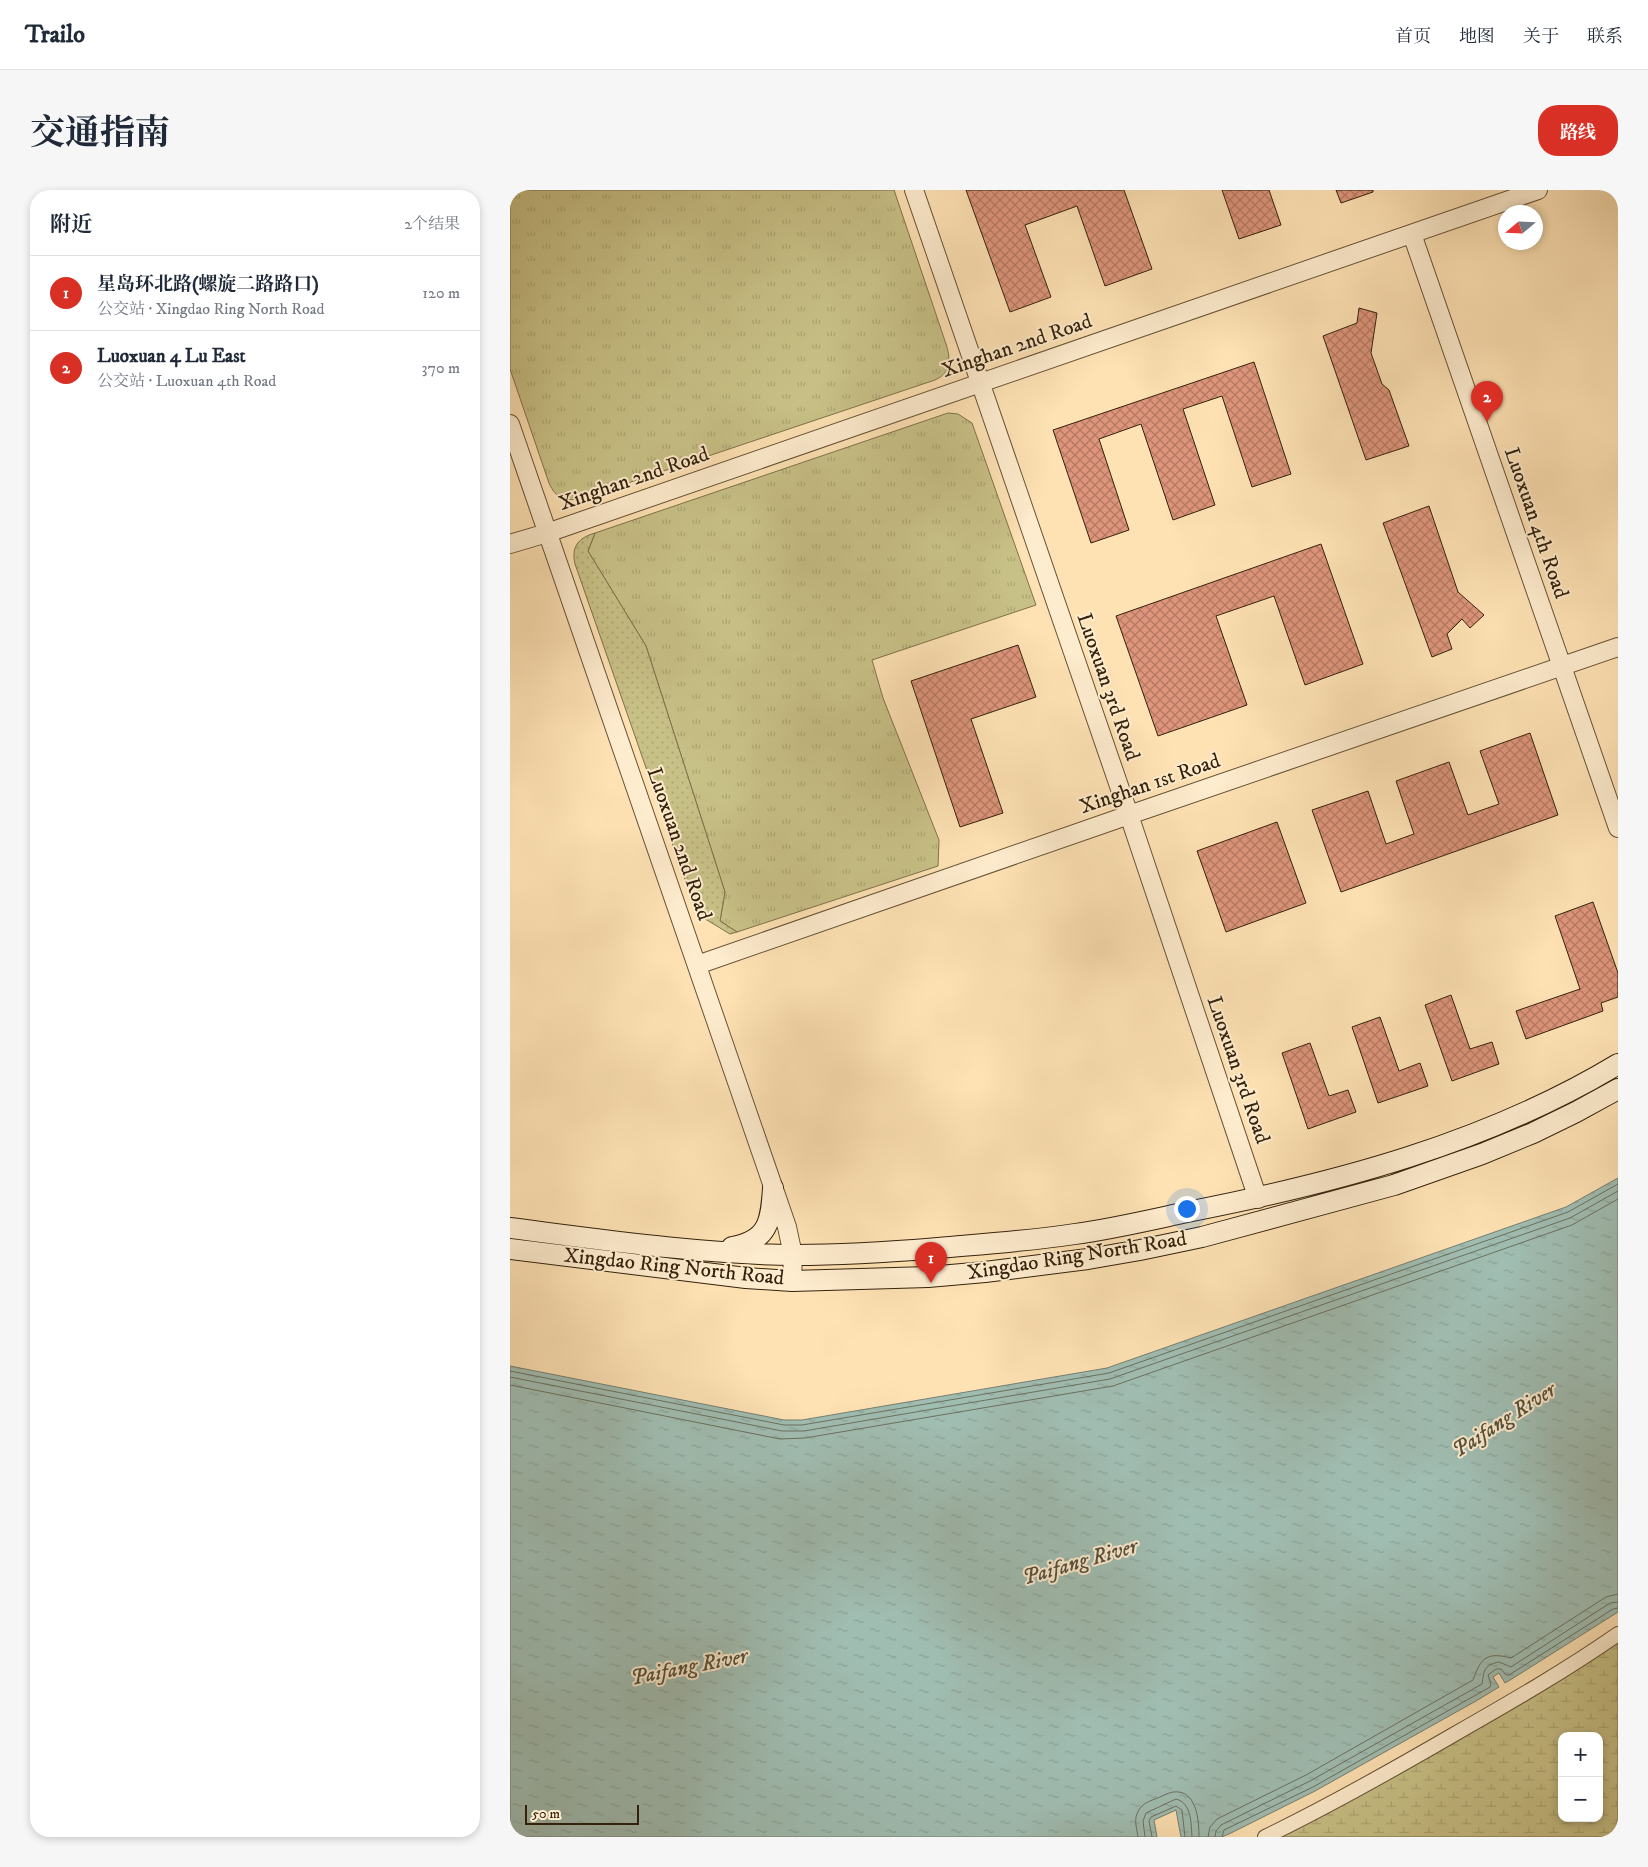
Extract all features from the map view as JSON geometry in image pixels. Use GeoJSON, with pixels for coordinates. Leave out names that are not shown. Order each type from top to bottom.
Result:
{"type":"FeatureCollection","features":[{"type":"Feature","properties":{"kind":"main road","name":"Xingdao Ring North Road"},"geometry":{"type":"LineString","coordinates":[[510,1228],[652,1245],[792,1255],[894,1251],[1076,1234],[1258,1199],[1386,1163],[1480,1132],[1566,1094],[1618,1064]]}},
{"type":"Feature","properties":{"kind":"main road","name":"Xingdao Ring North Road"},"geometry":{"type":"LineString","coordinates":[[510,1249],[746,1278],[792,1280],[928,1277],[1088,1259],[1202,1237],[1394,1185],[1441,1170],[1533,1133],[1618,1089]]}},
{"type":"Feature","properties":{"kind":"main road"},"geometry":{"type":"LineString","coordinates":[[713,1250],[746,1244],[756,1240],[771,1215],[773,1188]]}},
{"type":"Feature","properties":{"kind":"street","name":"Luoxuan 3rd Road"},"geometry":{"type":"LineString","coordinates":[[914,190],[1129,815],[1258,1199]]}},
{"type":"Feature","properties":{"kind":"street","name":"Xinghan 2nd Road"},"geometry":{"type":"LineString","coordinates":[[510,544],[548,533],[1538,190]]}},
{"type":"Feature","properties":{"kind":"street","name":"Luoxuan 4th Road"},"geometry":{"type":"LineString","coordinates":[[1412,234],[1618,828]]}},
{"type":"Feature","properties":{"kind":"street","name":"Luoxuan 2nd Road"},"geometry":{"type":"LineString","coordinates":[[510,424],[787,1227],[792,1255],[792,1280]]}},
{"type":"Feature","properties":{"kind":"street","name":"Xinghan 1st Road"},"geometry":{"type":"LineString","coordinates":[[697,965],[1618,648]]}},
{"type":"Feature","properties":{"kind":"street"},"geometry":{"type":"LineString","coordinates":[[1266,1837],[1305,1818],[1405,1763],[1565,1669],[1618,1634]]}},
{"type":"Feature","properties":{"kind":"green space"},"geometry":{"type":"Polygon","coordinates":[[[510,190],[894,190],[946,344],[949,355],[947,369],[944,374],[935,380],[583,498],[571,500],[562,498],[555,493],[549,483],[510,369],[510,190]]]}},
{"type":"Feature","properties":{"kind":"green space"},"geometry":{"type":"Polygon","coordinates":[[[948,413],[958,414],[972,423],[1036,605],[872,660],[883,698],[939,840],[938,866],[737,932],[720,921],[725,892],[646,646],[588,551],[595,533],[948,413]]]}},
{"type":"Feature","properties":{"kind":"green space"},"geometry":{"type":"Polygon","coordinates":[[[595,533],[588,551],[646,646],[725,892],[720,921],[737,932],[730,934],[697,914],[575,564],[574,553],[577,544],[595,533]]]}},
{"type":"Feature","properties":{"kind":"green space"},"geometry":{"type":"Polygon","coordinates":[[[1618,1641],[1618,1837],[1278,1837],[1618,1641]]]}},
{"type":"Feature","properties":{"kind":"water","name":"Paifang River"},"geometry":{"type":"Polygon","coordinates":[[[1618,1178],[1618,1612],[1505,1683],[1499,1673],[1493,1677],[1499,1687],[1476,1701],[1315,1791],[1222,1837],[1181,1837],[1176,1810],[1154,1820],[1157,1837],[510,1837],[510,1366],[784,1420],[802,1420],[1107,1368],[1566,1207],[1618,1178]]]}},
{"type":"Feature","properties":{"kind":"building"},"geometry":{"type":"Polygon","coordinates":[[[966,190],[1124,190],[1152,269],[1105,286],[1077,206],[1025,225],[1051,297],[1010,312],[966,190]]]}},
{"type":"Feature","properties":{"kind":"building"},"geometry":{"type":"Polygon","coordinates":[[[1222,190],[1269,190],[1281,225],[1239,239],[1222,190]]]}},
{"type":"Feature","properties":{"kind":"building"},"geometry":{"type":"Polygon","coordinates":[[[1336,190],[1373,190],[1373,192],[1341,203],[1336,190]]]}},
{"type":"Feature","properties":{"kind":"building"},"geometry":{"type":"Polygon","coordinates":[[[1359,308],[1377,313],[1371,353],[1382,384],[1389,390],[1409,446],[1366,460],[1323,336],[1357,323],[1359,308]]]}},
{"type":"Feature","properties":{"kind":"building"},"geometry":{"type":"Polygon","coordinates":[[[1254,362],[1291,474],[1252,487],[1222,396],[1183,409],[1215,505],[1173,520],[1141,424],[1099,439],[1129,530],[1091,543],[1053,430],[1254,362]]]}},
{"type":"Feature","properties":{"kind":"building"},"geometry":{"type":"Polygon","coordinates":[[[1429,506],[1458,592],[1484,615],[1470,628],[1462,619],[1447,634],[1452,649],[1432,657],[1383,523],[1429,506]]]}},
{"type":"Feature","properties":{"kind":"building"},"geometry":{"type":"Polygon","coordinates":[[[1321,544],[1363,664],[1305,685],[1274,596],[1216,616],[1247,705],[1158,736],[1116,616],[1321,544]]]}},
{"type":"Feature","properties":{"kind":"building"},"geometry":{"type":"Polygon","coordinates":[[[1018,645],[1036,697],[971,719],[1003,813],[960,827],[911,681],[1018,645]]]}},
{"type":"Feature","properties":{"kind":"building"},"geometry":{"type":"Polygon","coordinates":[[[1530,733],[1558,815],[1341,892],[1312,810],[1368,791],[1386,844],[1414,834],[1396,781],[1449,762],[1468,815],[1499,804],[1480,751],[1530,733]]]}},
{"type":"Feature","properties":{"kind":"building"},"geometry":{"type":"Polygon","coordinates":[[[1277,822],[1306,903],[1226,932],[1197,851],[1277,822]]]}},
{"type":"Feature","properties":{"kind":"building"},"geometry":{"type":"Polygon","coordinates":[[[1593,902],[1618,973],[1618,997],[1601,1003],[1603,1011],[1526,1039],[1516,1011],[1580,989],[1555,916],[1593,902]]]}},
{"type":"Feature","properties":{"kind":"building"},"geometry":{"type":"Polygon","coordinates":[[[1451,995],[1470,1049],[1492,1042],[1499,1064],[1452,1081],[1425,1005],[1451,995]]]}},
{"type":"Feature","properties":{"kind":"building"},"geometry":{"type":"Polygon","coordinates":[[[1380,1017],[1399,1071],[1420,1063],[1428,1086],[1378,1103],[1352,1027],[1380,1017]]]}},
{"type":"Feature","properties":{"kind":"building"},"geometry":{"type":"Polygon","coordinates":[[[1310,1043],[1329,1096],[1348,1090],[1356,1112],[1308,1129],[1282,1053],[1310,1043]]]}},
{"type":"Feature","properties":{"kind":"place","name":"Luoxuan 4 Lu East"},"geometry":{"type":"Point","coordinates":[1487,422]}},
{"type":"Feature","properties":{"kind":"place","name":"星岛环北路(螺旋二路路口)"},"geometry":{"type":"Point","coordinates":[931,1283]}}]}
